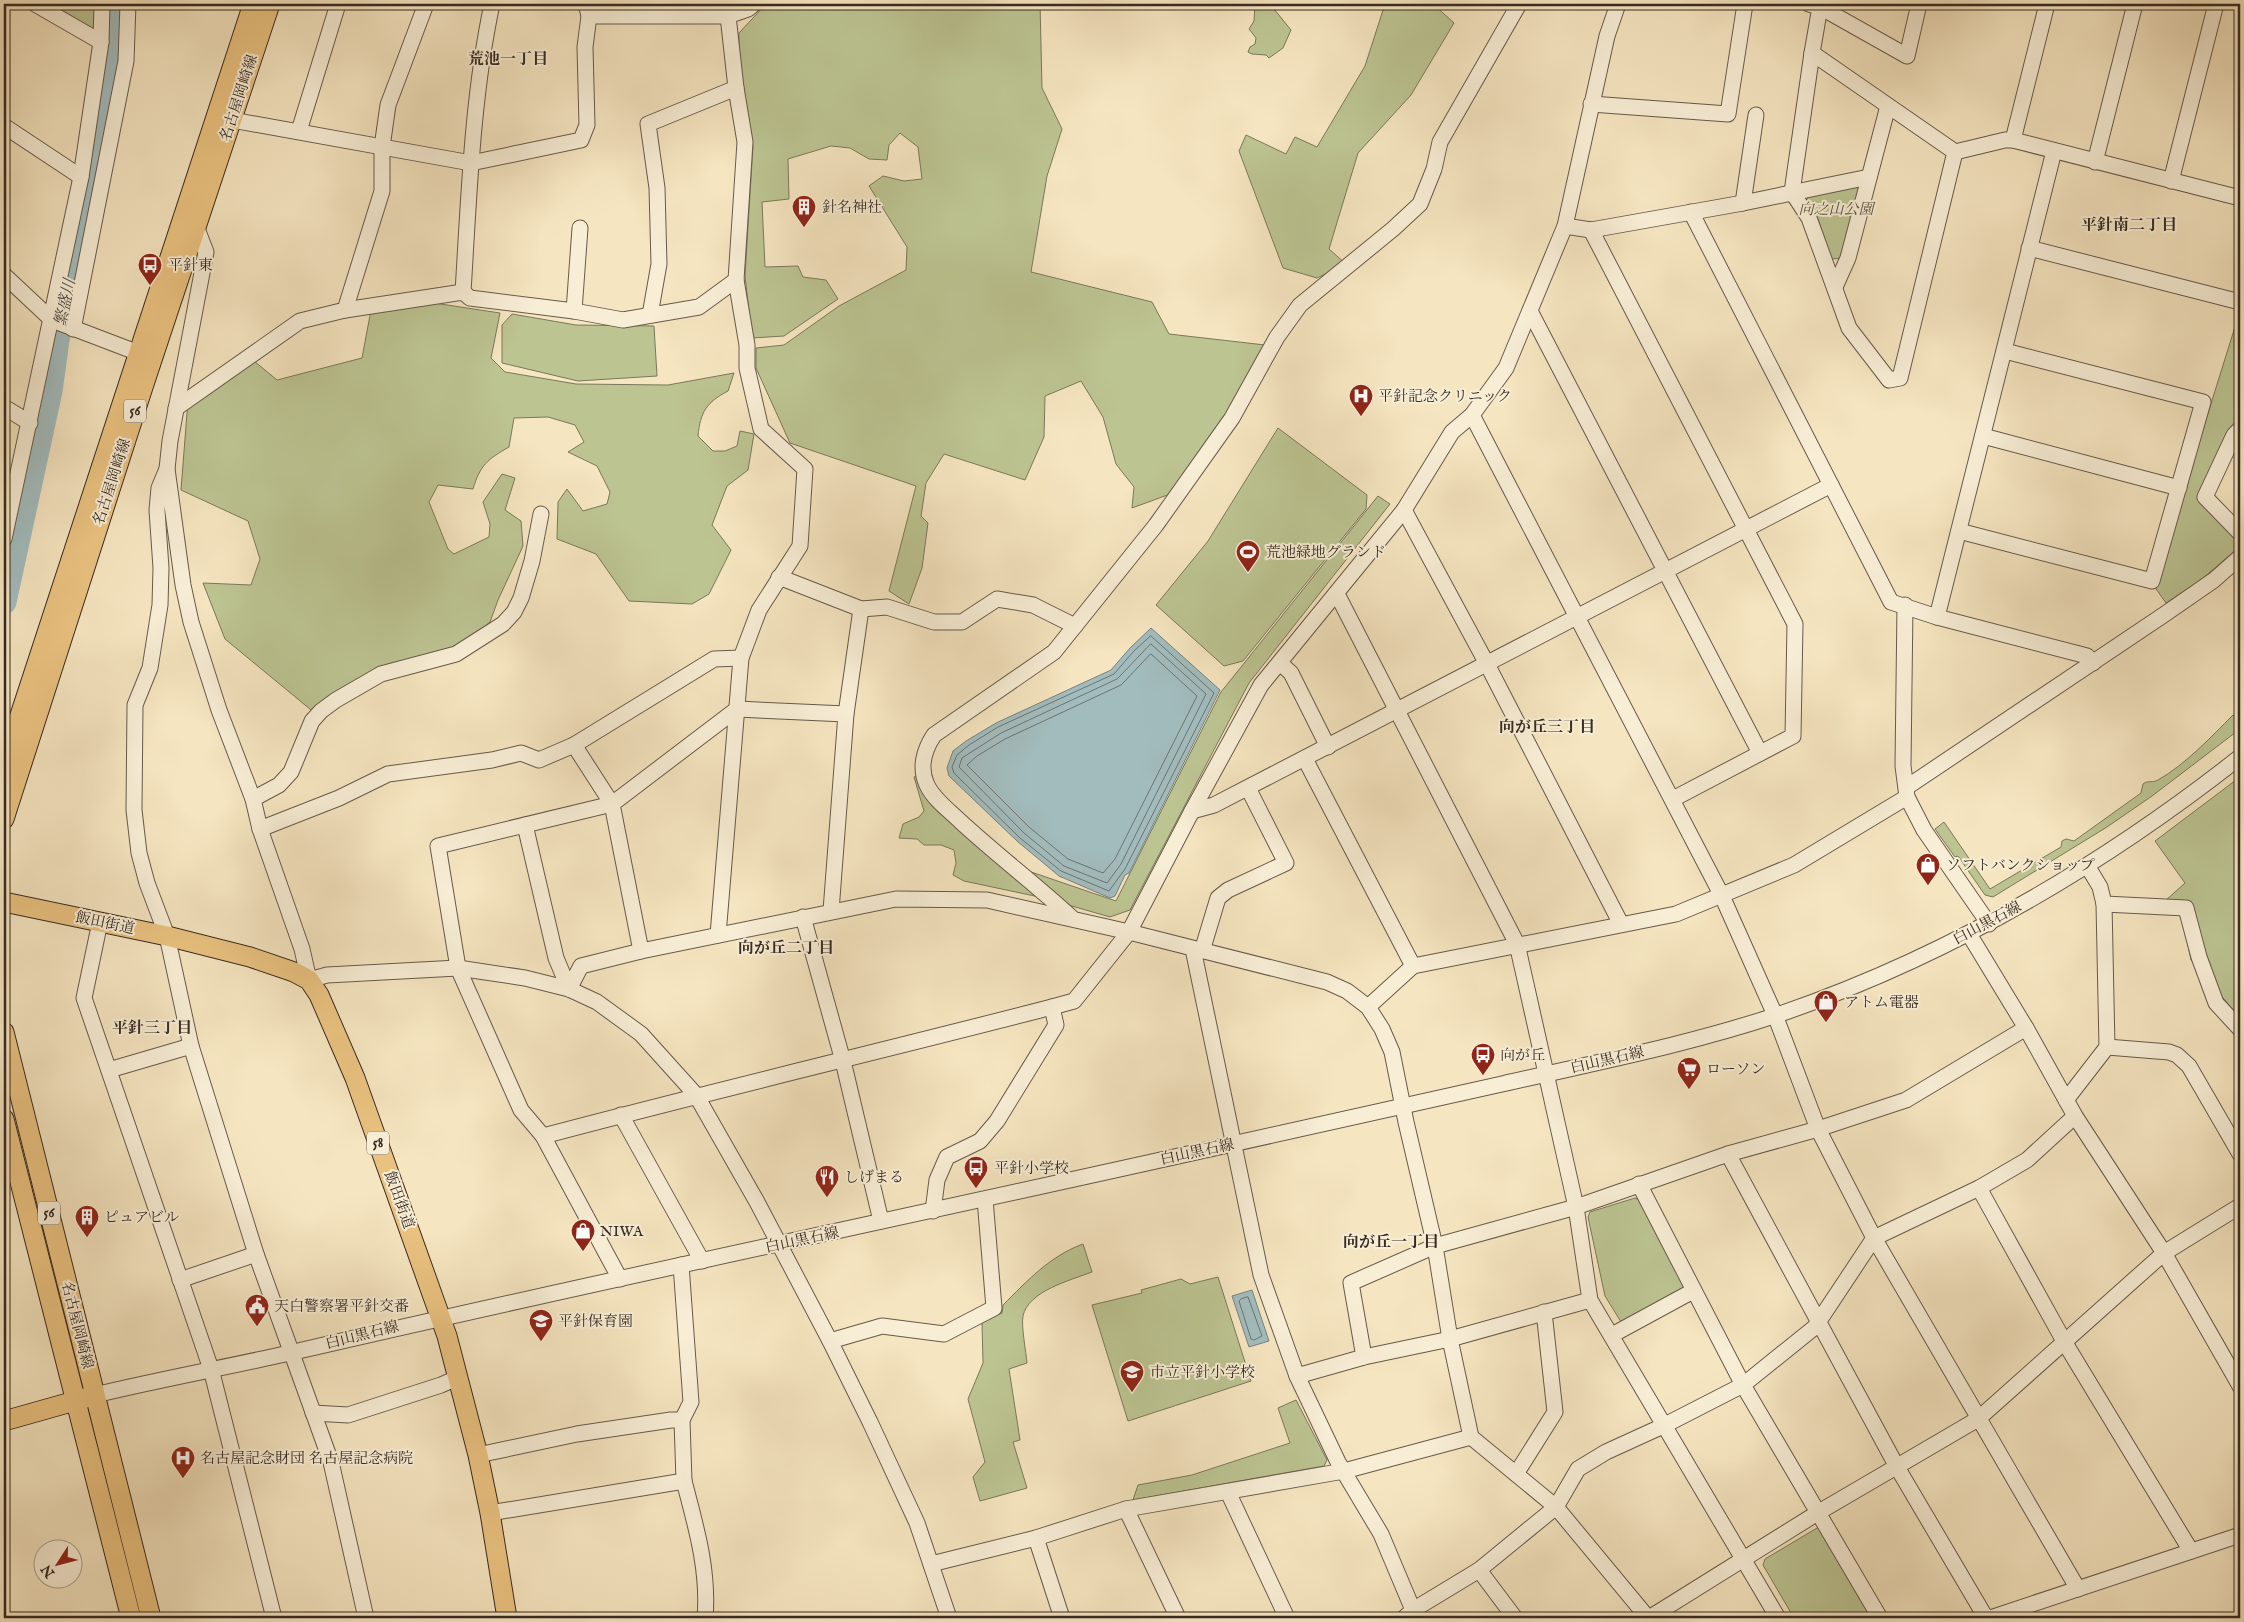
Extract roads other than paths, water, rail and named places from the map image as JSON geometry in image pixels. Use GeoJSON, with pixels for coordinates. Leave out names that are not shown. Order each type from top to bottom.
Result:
{"type":"FeatureCollection","features":[{"type":"Feature","properties":{"kind":"main road","name":"名古屋岡崎線"},"geometry":{"type":"LineString","coordinates":[[4,819],[253,4]]}},
{"type":"Feature","properties":{"kind":"main road","name":"名古屋岡崎線"},"geometry":{"type":"LineString","coordinates":[[4,764],[145,356],[196,226],[270,4]]}},
{"type":"Feature","properties":{"kind":"main road","name":"飯田街道"},"geometry":{"type":"LineString","coordinates":[[4,902],[167,936],[250,957],[294,972],[309,980],[319,995],[354,1078],[442,1318],[478,1455],[490,1513],[507,1618]]}},
{"type":"Feature","properties":{"kind":"main road","name":"名古屋岡崎線"},"geometry":{"type":"LineString","coordinates":[[4,1032],[151,1618]]}},
{"type":"Feature","properties":{"kind":"main road","name":"名古屋岡崎線"},"geometry":{"type":"LineString","coordinates":[[5,1128],[131,1618]]}},
{"type":"Feature","properties":{"kind":"main road"},"geometry":{"type":"LineString","coordinates":[[4,1422],[95,1395]]}},
{"type":"Feature","properties":{"kind":"street"},"geometry":{"type":"LineString","coordinates":[[35,4],[101,42]]}},
{"type":"Feature","properties":{"kind":"street"},"geometry":{"type":"LineString","coordinates":[[4,538],[6,513],[30,423],[81,177],[101,42],[102,4]]}},
{"type":"Feature","properties":{"kind":"street"},"geometry":{"type":"LineString","coordinates":[[73,329],[126,61],[128,4]]}},
{"type":"Feature","properties":{"kind":"street"},"geometry":{"type":"LineString","coordinates":[[299,130],[338,4]]}},
{"type":"Feature","properties":{"kind":"street"},"geometry":{"type":"LineString","coordinates":[[345,310],[382,192],[382,147],[388,105],[426,4]]}},
{"type":"Feature","properties":{"kind":"street"},"geometry":{"type":"LineString","coordinates":[[463,292],[471,163],[485,37],[492,4]]}},
{"type":"Feature","properties":{"kind":"street"},"geometry":{"type":"LineString","coordinates":[[232,120],[299,130],[471,163],[581,140],[587,125],[584,47],[587,10],[729,10],[748,9],[754,4]]}},
{"type":"Feature","properties":{"kind":"street"},"geometry":{"type":"LineString","coordinates":[[1072,919],[1039,887],[999,858],[940,802],[927,786],[923,768],[924,750],[934,735],[1054,652],[1156,525],[1232,418],[1277,338],[1300,305],[1393,229],[1420,204],[1434,169],[1440,142],[1519,4]]}},
{"type":"Feature","properties":{"kind":"street"},"geometry":{"type":"LineString","coordinates":[[543,1136],[696,1095],[842,1061],[1074,1001],[1129,932],[1192,811],[1262,685],[1404,510],[1452,432],[1472,415],[1506,368],[1565,226],[1608,36],[1618,4]]}},
{"type":"Feature","properties":{"kind":"street"},"geometry":{"type":"LineString","coordinates":[[1592,104],[1728,114],[1745,4]]}},
{"type":"Feature","properties":{"kind":"street"},"geometry":{"type":"LineString","coordinates":[[1919,4],[1907,56],[1814,5],[1812,53],[1792,192],[1809,218],[1849,328],[1889,380],[1900,378],[1955,152]]}},
{"type":"Feature","properties":{"kind":"street"},"geometry":{"type":"LineString","coordinates":[[2013,140],[2047,4]]}},
{"type":"Feature","properties":{"kind":"street"},"geometry":{"type":"LineString","coordinates":[[2095,162],[2135,4]]}},
{"type":"Feature","properties":{"kind":"street"},"geometry":{"type":"LineString","coordinates":[[2171,181],[2216,4]]}},
{"type":"Feature","properties":{"kind":"street"},"geometry":{"type":"LineString","coordinates":[[718,935],[741,658],[759,610],[800,546],[805,468],[761,430],[747,368],[747,345],[736,280],[745,142],[736,88],[729,10]]}},
{"type":"Feature","properties":{"kind":"street"},"geometry":{"type":"LineString","coordinates":[[1812,53],[1955,152],[2004,140],[2013,140],[2240,198]]}},
{"type":"Feature","properties":{"kind":"street"},"geometry":{"type":"LineString","coordinates":[[650,315],[659,264],[657,188],[648,124],[736,88]]}},
{"type":"Feature","properties":{"kind":"street"},"geometry":{"type":"LineString","coordinates":[[1835,287],[1848,258],[1888,106]]}},
{"type":"Feature","properties":{"kind":"street"},"geometry":{"type":"LineString","coordinates":[[1743,203],[1756,115]]}},
{"type":"Feature","properties":{"kind":"street"},"geometry":{"type":"LineString","coordinates":[[4,126],[81,177]]}},
{"type":"Feature","properties":{"kind":"street"},"geometry":{"type":"LineString","coordinates":[[1937,617],[2054,151]]}},
{"type":"Feature","properties":{"kind":"street"},"geometry":{"type":"LineString","coordinates":[[1565,226],[1591,230],[1743,203],[1868,177]]}},
{"type":"Feature","properties":{"kind":"street"},"geometry":{"type":"LineString","coordinates":[[1690,212],[1891,602],[1937,617],[2087,656],[2093,663]]}},
{"type":"Feature","properties":{"kind":"street"},"geometry":{"type":"LineString","coordinates":[[196,226],[206,252],[170,441],[167,469],[183,584],[191,622],[209,681],[253,799],[260,830],[302,949],[309,980],[328,975],[458,968],[526,978],[569,989],[597,1002],[641,1034],[696,1095],[757,1202],[830,1340],[916,1523],[949,1618]]}},
{"type":"Feature","properties":{"kind":"street"},"geometry":{"type":"LineString","coordinates":[[574,311],[580,228]]}},
{"type":"Feature","properties":{"kind":"street"},"geometry":{"type":"LineString","coordinates":[[1591,230],[1795,624],[1793,736],[1673,798]]}},
{"type":"Feature","properties":{"kind":"street"},"geometry":{"type":"LineString","coordinates":[[2029,248],[2240,302]]}},
{"type":"Feature","properties":{"kind":"street"},"geometry":{"type":"LineString","coordinates":[[4,275],[51,319],[145,356]]}},
{"type":"Feature","properties":{"kind":"street"},"geometry":{"type":"LineString","coordinates":[[176,408],[300,321],[345,310],[463,292],[470,298],[574,311],[622,320],[699,307],[736,280]]}},
{"type":"Feature","properties":{"kind":"street"},"geometry":{"type":"LineString","coordinates":[[1530,311],[1667,571],[1760,753]]}},
{"type":"Feature","properties":{"kind":"street"},"geometry":{"type":"LineString","coordinates":[[1959,531],[2152,581],[2203,402],[2005,350]]}},
{"type":"Feature","properties":{"kind":"street"},"geometry":{"type":"LineString","coordinates":[[4,408],[30,423]]}},
{"type":"Feature","properties":{"kind":"street"},"geometry":{"type":"LineString","coordinates":[[1472,415],[1673,798],[1722,896],[1775,1015],[1818,1129],[1874,1238],[2078,1589]]}},
{"type":"Feature","properties":{"kind":"street"},"geometry":{"type":"LineString","coordinates":[[2240,429],[2234,434],[2206,497],[2240,534]]}},
{"type":"Feature","properties":{"kind":"street"},"geometry":{"type":"LineString","coordinates":[[1983,436],[2179,488]]}},
{"type":"Feature","properties":{"kind":"street"},"geometry":{"type":"LineString","coordinates":[[167,469],[159,488],[157,510],[160,605],[150,668],[135,705],[134,800],[139,853],[147,882],[167,936],[191,1046],[256,1254],[331,1462],[366,1618]]}},
{"type":"Feature","properties":{"kind":"street"},"geometry":{"type":"LineString","coordinates":[[1192,811],[1214,805],[1305,759],[1746,531],[1831,485]]}},
{"type":"Feature","properties":{"kind":"street"},"geometry":{"type":"LineString","coordinates":[[1404,510],[1487,664],[1621,924]]}},
{"type":"Feature","properties":{"kind":"street"},"geometry":{"type":"LineString","coordinates":[[253,799],[279,785],[291,772],[312,721],[321,711],[336,700],[381,674],[456,654],[503,624],[514,612],[521,598],[532,561],[541,514]]}},
{"type":"Feature","properties":{"kind":"street"},"geometry":{"type":"LineString","coordinates":[[1368,1008],[1413,966],[1676,914],[1794,865],[1907,792],[2198,591],[2240,557]]}},
{"type":"Feature","properties":{"kind":"street"},"geometry":{"type":"LineString","coordinates":[[779,577],[861,609],[887,607],[934,622],[962,622],[997,599],[1033,605],[1075,626]]}},
{"type":"Feature","properties":{"kind":"street"},"geometry":{"type":"LineString","coordinates":[[1337,594],[1517,944],[1576,1207],[1590,1300],[1742,1561],[1778,1618]]}},
{"type":"Feature","properties":{"kind":"street"},"geometry":{"type":"LineString","coordinates":[[1905,605],[1903,766],[1907,792],[1924,830],[1989,924]]}},
{"type":"Feature","properties":{"kind":"street"},"geometry":{"type":"LineString","coordinates":[[831,911],[846,714],[861,609]]}},
{"type":"Feature","properties":{"kind":"street"},"geometry":{"type":"LineString","coordinates":[[260,830],[339,798],[388,774],[492,760],[521,753],[539,760],[574,745],[714,659],[741,658]]}},
{"type":"Feature","properties":{"kind":"street"},"geometry":{"type":"LineString","coordinates":[[1280,663],[1291,673],[1328,747]]}},
{"type":"Feature","properties":{"kind":"street"},"geometry":{"type":"LineString","coordinates":[[620,1279],[543,1136],[521,1110],[458,968],[438,846],[612,804],[737,709],[846,714]]}},
{"type":"Feature","properties":{"kind":"street"},"geometry":{"type":"LineString","coordinates":[[574,745],[612,804],[641,950]]}},
{"type":"Feature","properties":{"kind":"street","name":"白山黒石線"},"geometry":{"type":"LineString","coordinates":[[95,1395],[1547,1074],[1665,1046],[1775,1015],[1846,988],[1989,924],[2088,867],[2153,824],[2240,757]]}},
{"type":"Feature","properties":{"kind":"street"},"geometry":{"type":"LineString","coordinates":[[1305,759],[1413,966]]}},
{"type":"Feature","properties":{"kind":"street"},"geometry":{"type":"LineString","coordinates":[[1248,788],[1286,863],[1228,890],[1218,898],[1198,950],[1235,1144],[1261,1275],[1297,1376],[1344,1471],[1381,1534],[1409,1614],[1479,1570],[1556,1507],[1578,1469],[1606,1452],[1663,1426],[1743,1384],[1815,1327],[1874,1238],[1979,1188],[2027,1160],[2075,1116]]}},
{"type":"Feature","properties":{"kind":"street"},"geometry":{"type":"LineString","coordinates":[[525,825],[556,958],[569,989]]}},
{"type":"Feature","properties":{"kind":"street"},"geometry":{"type":"LineString","coordinates":[[2066,1100],[2107,1047],[2104,904],[2100,887],[2088,867]]}},
{"type":"Feature","properties":{"kind":"street"},"geometry":{"type":"LineString","coordinates":[[569,989],[581,966],[641,950],[896,899],[987,900],[1129,932],[1327,982],[1347,991],[1368,1008],[1382,1028],[1392,1052],[1434,1246],[1450,1339],[1471,1437],[1556,1507],[1648,1618],[1819,1512],[1978,1419],[2164,1253],[2240,1206]]}},
{"type":"Feature","properties":{"kind":"street"},"geometry":{"type":"LineString","coordinates":[[2104,904],[2186,908],[2199,957],[2216,1003],[2240,1029]]}},
{"type":"Feature","properties":{"kind":"street"},"geometry":{"type":"LineString","coordinates":[[802,917],[842,1061],[881,1221]]}},
{"type":"Feature","properties":{"kind":"street"},"geometry":{"type":"LineString","coordinates":[[100,922],[84,998],[211,1369],[274,1618]]}},
{"type":"Feature","properties":{"kind":"street"},"geometry":{"type":"LineString","coordinates":[[1969,934],[2026,1028],[2075,1116],[2164,1253],[2240,1386]]}},
{"type":"Feature","properties":{"kind":"street"},"geometry":{"type":"LineString","coordinates":[[934,1211],[937,1180],[947,1157],[980,1141],[997,1121],[1056,1025],[1052,1007]]}},
{"type":"Feature","properties":{"kind":"street"},"geometry":{"type":"LineString","coordinates":[[1364,1357],[1351,1283],[1434,1246],[1576,1207],[1728,1154],[1818,1129],[1906,1100],[2026,1028]]}},
{"type":"Feature","properties":{"kind":"street"},"geometry":{"type":"LineString","coordinates":[[109,1070],[191,1046]]}},
{"type":"Feature","properties":{"kind":"street"},"geometry":{"type":"LineString","coordinates":[[2107,1047],[2177,1055],[2189,1066],[2240,1154]]}},
{"type":"Feature","properties":{"kind":"street"},"geometry":{"type":"LineString","coordinates":[[621,1115],[702,1261]]}},
{"type":"Feature","properties":{"kind":"street"},"geometry":{"type":"LineString","coordinates":[[1728,1154],[1897,1467],[1986,1618]]}},
{"type":"Feature","properties":{"kind":"street"},"geometry":{"type":"LineString","coordinates":[[1639,1184],[1743,1384],[1880,1618]]}},
{"type":"Feature","properties":{"kind":"street"},"geometry":{"type":"LineString","coordinates":[[1979,1188],[2065,1343],[2192,1551]]}},
{"type":"Feature","properties":{"kind":"street"},"geometry":{"type":"LineString","coordinates":[[830,1340],[882,1326],[944,1334],[994,1308],[985,1199]]}},
{"type":"Feature","properties":{"kind":"street"},"geometry":{"type":"LineString","coordinates":[[180,1280],[256,1254]]}},
{"type":"Feature","properties":{"kind":"street"},"geometry":{"type":"LineString","coordinates":[[681,1265],[691,1402],[682,1420],[684,1481],[704,1560],[707,1594],[705,1618]]}},
{"type":"Feature","properties":{"kind":"street"},"geometry":{"type":"LineString","coordinates":[[1612,1335],[1694,1291]]}},
{"type":"Feature","properties":{"kind":"street"},"geometry":{"type":"LineString","coordinates":[[1297,1376],[1364,1357],[1450,1339],[1590,1300]]}},
{"type":"Feature","properties":{"kind":"street"},"geometry":{"type":"LineString","coordinates":[[1516,1474],[1555,1412],[1544,1312]]}},
{"type":"Feature","properties":{"kind":"street"},"geometry":{"type":"LineString","coordinates":[[313,1413],[348,1415],[441,1386],[459,1377]]}},
{"type":"Feature","properties":{"kind":"street"},"geometry":{"type":"LineString","coordinates":[[478,1455],[577,1434],[682,1420]]}},
{"type":"Feature","properties":{"kind":"street"},"geometry":{"type":"LineString","coordinates":[[931,1564],[1036,1538],[1126,1509],[1344,1471],[1471,1437]]}},
{"type":"Feature","properties":{"kind":"street"},"geometry":{"type":"LineString","coordinates":[[490,1513],[684,1481]]}},
{"type":"Feature","properties":{"kind":"street"},"geometry":{"type":"LineString","coordinates":[[1228,1492],[1286,1618]]}},
{"type":"Feature","properties":{"kind":"street"},"geometry":{"type":"LineString","coordinates":[[1126,1509],[1178,1618]]}},
{"type":"Feature","properties":{"kind":"street"},"geometry":{"type":"LineString","coordinates":[[1990,1618],[2240,1535]]}},
{"type":"Feature","properties":{"kind":"street"},"geometry":{"type":"LineString","coordinates":[[1036,1538],[1062,1618]]}},
{"type":"Feature","properties":{"kind":"street"},"geometry":{"type":"LineString","coordinates":[[1479,1570],[1516,1618]]}},
{"type":"Feature","properties":{"kind":"water"},"geometry":{"type":"Polygon","coordinates":[[[1151,628],[1220,690],[1129,873],[1125,875],[1115,896],[1110,898],[1059,876],[1017,841],[949,776],[947,768],[953,751],[996,723],[1111,670],[1151,628]]]}},
{"type":"Feature","properties":{"kind":"water"},"geometry":{"type":"Polygon","coordinates":[[[1252,1290],[1269,1341],[1249,1347],[1232,1296],[1252,1290]]]}},
{"type":"Feature","properties":{"kind":"waterway","name":"繁盛川"},"geometry":{"type":"LineString","coordinates":[[4,602],[50,391],[57,340],[114,77],[117,4]]}},
{"type":"Feature","properties":{"kind":"place","name":"針名神社"},"geometry":{"type":"Point","coordinates":[804,228]}},
{"type":"Feature","properties":{"kind":"place","name":"平針東"},"geometry":{"type":"Point","coordinates":[150,286]}},
{"type":"Feature","properties":{"kind":"place","name":"平針記念クリニック"},"geometry":{"type":"Point","coordinates":[1361,417]}},
{"type":"Feature","properties":{"kind":"place","name":"荒池緑地グランド"},"geometry":{"type":"Point","coordinates":[1248,573]}},
{"type":"Feature","properties":{"kind":"place","name":"ソフトバンクショップ"},"geometry":{"type":"Point","coordinates":[1928,886]}},
{"type":"Feature","properties":{"kind":"place","name":"アトム電器"},"geometry":{"type":"Point","coordinates":[1826,1023]}},
{"type":"Feature","properties":{"kind":"place","name":"向が丘"},"geometry":{"type":"Point","coordinates":[1483,1076]}},
{"type":"Feature","properties":{"kind":"place","name":"ローソン"},"geometry":{"type":"Point","coordinates":[1689,1090]}},
{"type":"Feature","properties":{"kind":"place","name":"平針小学校"},"geometry":{"type":"Point","coordinates":[976,1189]}},
{"type":"Feature","properties":{"kind":"place","name":"しげまる"},"geometry":{"type":"Point","coordinates":[827,1198]}},
{"type":"Feature","properties":{"kind":"place","name":"ピュアビル"},"geometry":{"type":"Point","coordinates":[87,1238]}},
{"type":"Feature","properties":{"kind":"place","name":"NIWA"},"geometry":{"type":"Point","coordinates":[583,1252]}},
{"type":"Feature","properties":{"kind":"place","name":"天白警察署平針交番"},"geometry":{"type":"Point","coordinates":[257,1327]}},
{"type":"Feature","properties":{"kind":"place","name":"平針保育園"},"geometry":{"type":"Point","coordinates":[541,1342]}},
{"type":"Feature","properties":{"kind":"place","name":"市立平針小学校"},"geometry":{"type":"Point","coordinates":[1132,1393]}},
{"type":"Feature","properties":{"kind":"place","name":"名古屋記念財団 名古屋記念病院"},"geometry":{"type":"Point","coordinates":[183,1479]}},
{"type":"Feature","properties":{"kind":"district","name":"荒池一丁目"},"geometry":{"type":"Point","coordinates":[508,60]}},
{"type":"Feature","properties":{"kind":"district","name":"平針南二丁目"},"geometry":{"type":"Point","coordinates":[2129,226]}},
{"type":"Feature","properties":{"kind":"district","name":"向が丘三丁目"},"geometry":{"type":"Point","coordinates":[1547,728]}},
{"type":"Feature","properties":{"kind":"district","name":"向が丘二丁目"},"geometry":{"type":"Point","coordinates":[786,949]}},
{"type":"Feature","properties":{"kind":"district","name":"平針三丁目"},"geometry":{"type":"Point","coordinates":[152,1029]}},
{"type":"Feature","properties":{"kind":"district","name":"向が丘一丁目"},"geometry":{"type":"Point","coordinates":[1391,1243]}},
{"type":"Feature","properties":{"kind":"park label","name":"向之山公園"},"geometry":{"type":"Point","coordinates":[1836,209]}}]}
